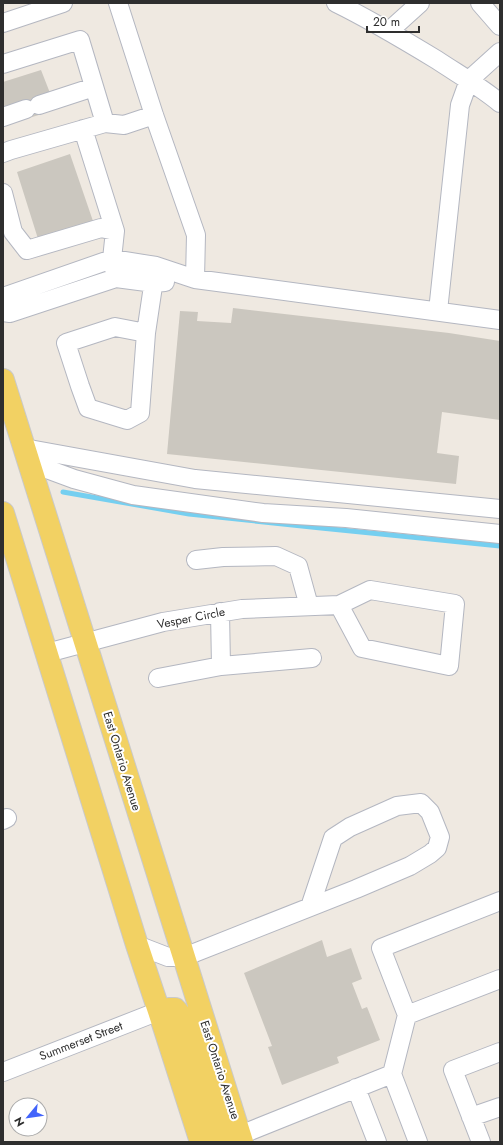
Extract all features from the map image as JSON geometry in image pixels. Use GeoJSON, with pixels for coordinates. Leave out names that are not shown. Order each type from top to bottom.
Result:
{"type":"FeatureCollection","features":[{"type":"Feature","properties":{"kind":"main road","name":"East Ontario Avenue"},"geometry":{"type":"LineString","coordinates":[[3,380],[184,957],[236,1140]]}},
{"type":"Feature","properties":{"kind":"main road"},"geometry":{"type":"LineString","coordinates":[[3,513],[137,945],[201,1142]]}},
{"type":"Feature","properties":{"kind":"main road"},"geometry":{"type":"LineString","coordinates":[[159,1011],[174,1009],[186,1024],[236,1140]]}},
{"type":"Feature","properties":{"kind":"street"},"geometry":{"type":"LineString","coordinates":[[3,24],[63,3]]}},
{"type":"Feature","properties":{"kind":"street"},"geometry":{"type":"LineString","coordinates":[[118,3],[154,115],[196,235],[195,279]]}},
{"type":"Feature","properties":{"kind":"street"},"geometry":{"type":"LineString","coordinates":[[336,3],[360,14],[389,31],[468,80],[500,104]]}},
{"type":"Feature","properties":{"kind":"street"},"geometry":{"type":"LineString","coordinates":[[389,31],[420,3]]}},
{"type":"Feature","properties":{"kind":"street"},"geometry":{"type":"LineString","coordinates":[[480,3],[500,26]]}},
{"type":"Feature","properties":{"kind":"street"},"geometry":{"type":"LineString","coordinates":[[3,64],[80,40],[105,123]]}},
{"type":"Feature","properties":{"kind":"street"},"geometry":{"type":"LineString","coordinates":[[438,311],[460,105],[468,80],[500,52]]}},
{"type":"Feature","properties":{"kind":"street"},"geometry":{"type":"LineString","coordinates":[[3,117],[94,86]]}},
{"type":"Feature","properties":{"kind":"street"},"geometry":{"type":"LineString","coordinates":[[3,154],[11,150],[105,123],[124,125],[154,115]]}},
{"type":"Feature","properties":{"kind":"street"},"geometry":{"type":"LineString","coordinates":[[83,129],[115,232],[112,260],[116,278]]}},
{"type":"Feature","properties":{"kind":"street"},"geometry":{"type":"LineString","coordinates":[[3,193],[13,232],[27,250],[102,228],[115,232]]}},
{"type":"Feature","properties":{"kind":"street"},"geometry":{"type":"LineString","coordinates":[[3,297],[112,260],[155,275]]}},
{"type":"Feature","properties":{"kind":"street"},"geometry":{"type":"LineString","coordinates":[[3,312],[10,313],[116,278],[155,275],[195,279],[500,320]]}},
{"type":"Feature","properties":{"kind":"street"},"geometry":{"type":"LineString","coordinates":[[146,333],[116,327],[66,343],[88,408],[128,420],[140,413],[146,333],[155,275]]}},
{"type":"Feature","properties":{"kind":"street"},"geometry":{"type":"LineString","coordinates":[[26,455],[195,479],[500,509]]}},
{"type":"Feature","properties":{"kind":"street"},"geometry":{"type":"LineString","coordinates":[[26,455],[74,480],[133,495],[264,512],[346,518],[500,534]]}},
{"type":"Feature","properties":{"kind":"street"},"geometry":{"type":"LineString","coordinates":[[196,560],[223,557],[276,556],[298,566],[309,606]]}},
{"type":"Feature","properties":{"kind":"street"},"geometry":{"type":"LineString","coordinates":[[370,590],[455,604],[450,666],[362,648],[338,605],[370,590]]}},
{"type":"Feature","properties":{"kind":"street","name":"Vesper Circle"},"geometry":{"type":"LineString","coordinates":[[47,653],[163,622],[220,612],[242,609],[338,605]]}},
{"type":"Feature","properties":{"kind":"street"},"geometry":{"type":"LineString","coordinates":[[220,612],[221,666]]}},
{"type":"Feature","properties":{"kind":"street"},"geometry":{"type":"LineString","coordinates":[[158,678],[221,666],[312,658]]}},
{"type":"Feature","properties":{"kind":"street"},"geometry":{"type":"LineString","coordinates":[[137,945],[168,957],[184,957],[356,889],[410,866],[437,848],[440,837],[430,812],[421,803],[397,806],[350,827],[332,838],[310,907]]}},
{"type":"Feature","properties":{"kind":"street"},"geometry":{"type":"LineString","coordinates":[[418,1142],[392,1074],[407,1015],[380,948],[500,901]]}},
{"type":"Feature","properties":{"kind":"street"},"geometry":{"type":"LineString","coordinates":[[407,1015],[500,979]]}},
{"type":"Feature","properties":{"kind":"street","name":"Summerset Street"},"geometry":{"type":"LineString","coordinates":[[3,1072],[159,1011]]}},
{"type":"Feature","properties":{"kind":"street"},"geometry":{"type":"LineString","coordinates":[[481,1142],[453,1070],[500,1052]]}},
{"type":"Feature","properties":{"kind":"street"},"geometry":{"type":"LineString","coordinates":[[236,1140],[392,1074]]}},
{"type":"Feature","properties":{"kind":"street"},"geometry":{"type":"LineString","coordinates":[[356,1088],[377,1142]]}},
{"type":"Feature","properties":{"kind":"street"},"geometry":{"type":"LineString","coordinates":[[471,1118],[500,1107]]}},
{"type":"Feature","properties":{"kind":"building"},"geometry":{"type":"Polygon","coordinates":[[[41,70],[50,93],[39,104],[42,114],[29,118],[25,108],[3,115],[3,82],[41,70]]]}},
{"type":"Feature","properties":{"kind":"building"},"geometry":{"type":"Polygon","coordinates":[[[70,154],[94,224],[39,242],[17,172],[70,154]]]}},
{"type":"Feature","properties":{"kind":"building"},"geometry":{"type":"Polygon","coordinates":[[[233,308],[449,333],[500,341],[500,420],[442,412],[437,453],[459,456],[456,484],[167,454],[180,311],[198,312],[197,321],[231,323],[233,308]]]}},
{"type":"Feature","properties":{"kind":"building"},"geometry":{"type":"Polygon","coordinates":[[[322,940],[327,957],[351,948],[362,979],[352,983],[362,1009],[367,1007],[380,1040],[337,1057],[339,1063],[282,1085],[268,1047],[272,1046],[244,973],[322,940]]]}},
{"type":"Feature","properties":{"kind":"waterway"},"geometry":{"type":"LineString","coordinates":[[63,492],[189,514],[500,546]]}}]}
